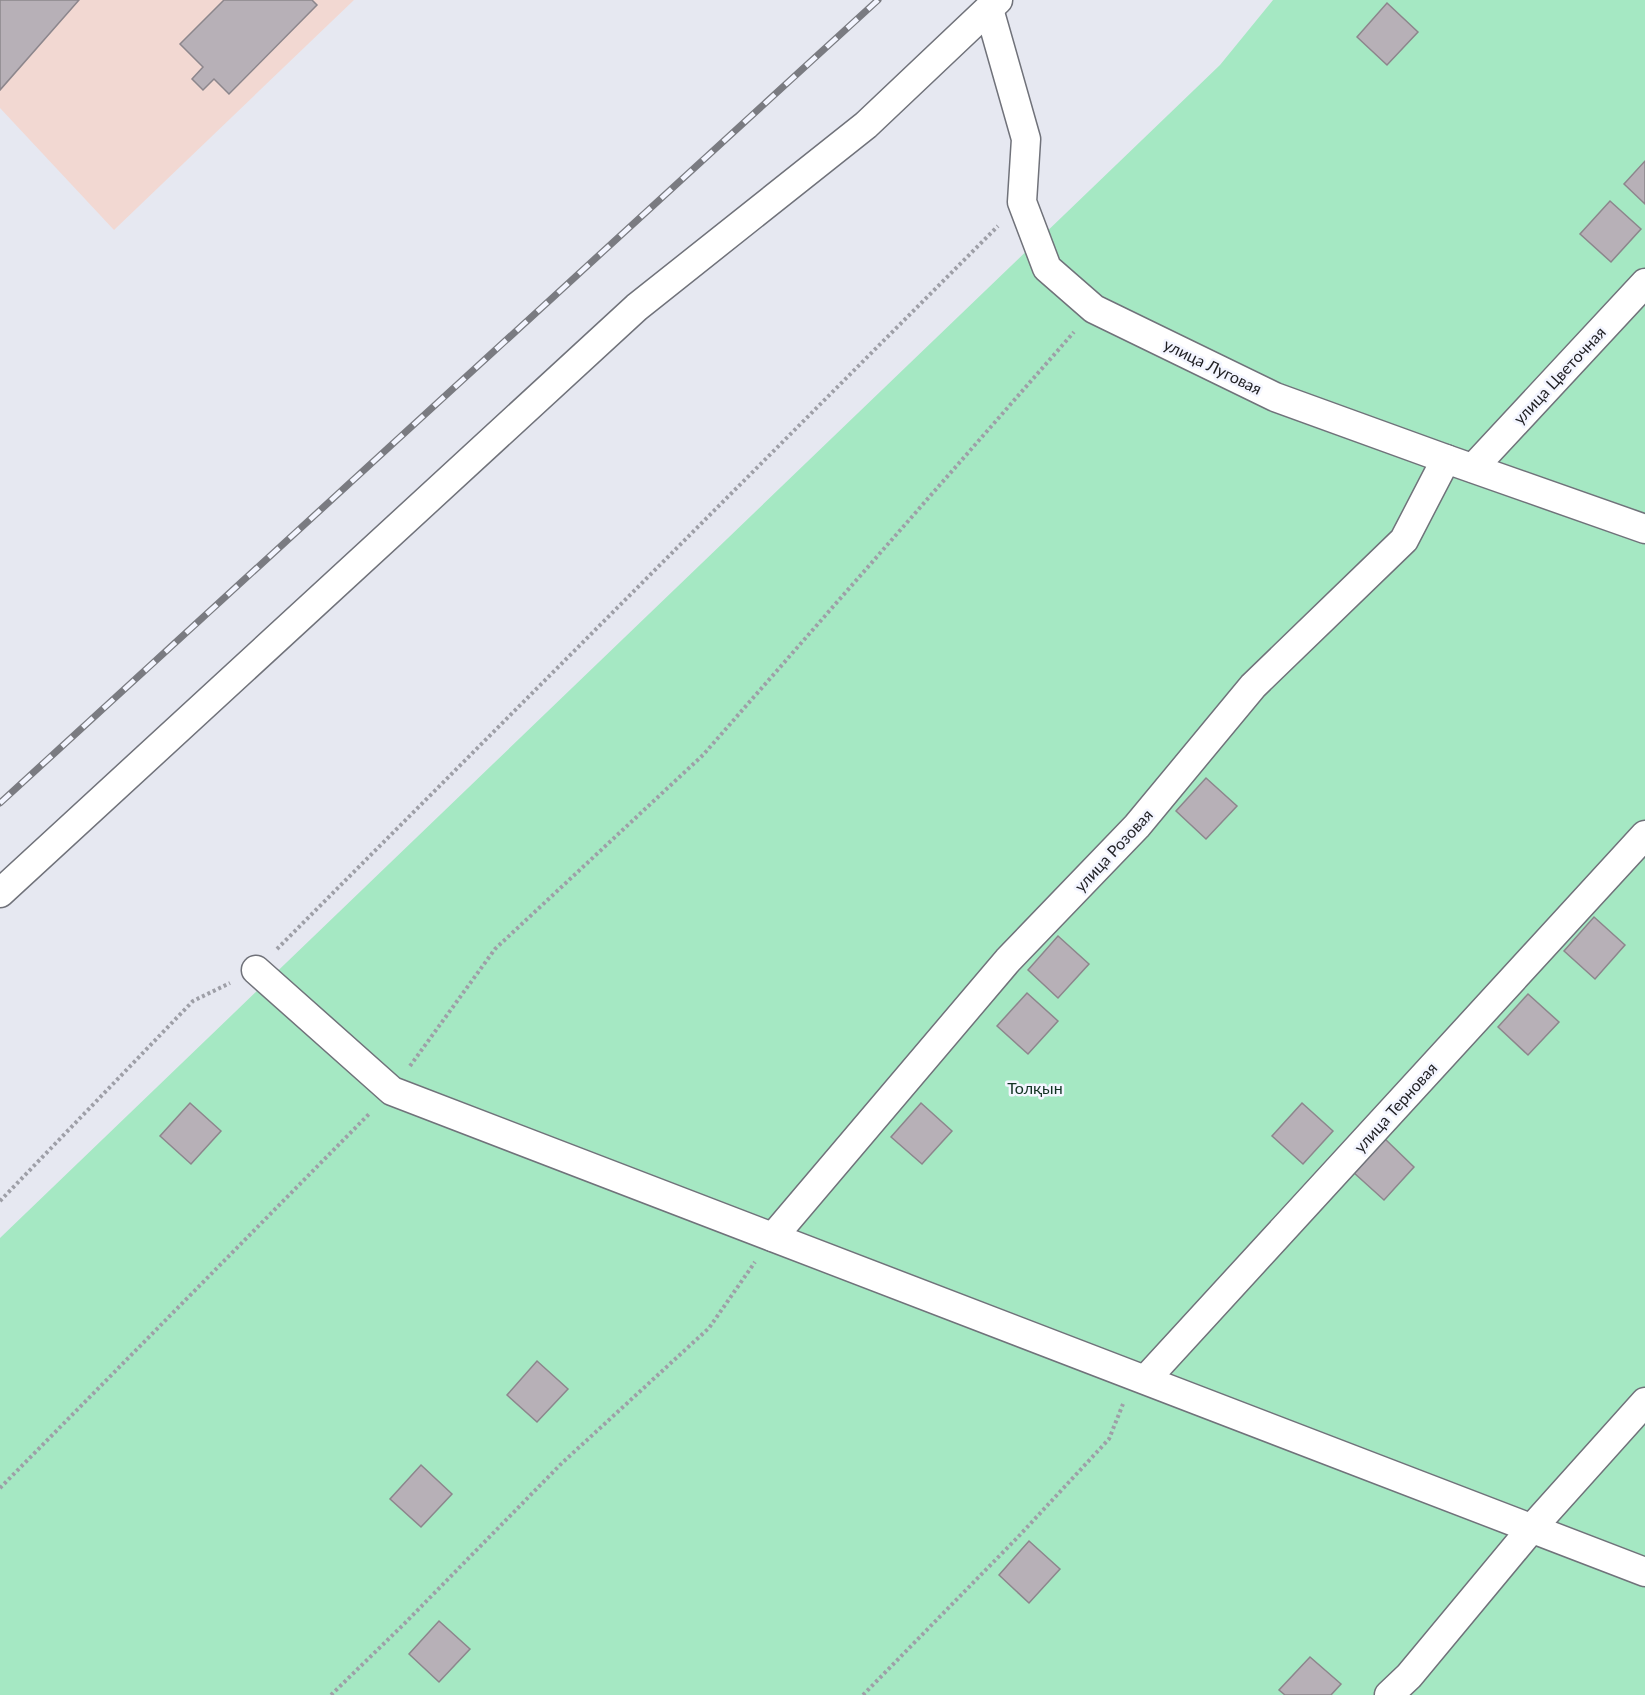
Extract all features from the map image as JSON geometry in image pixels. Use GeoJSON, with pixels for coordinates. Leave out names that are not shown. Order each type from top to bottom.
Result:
{"type":"FeatureCollection","features":[{"type":"Feature","properties":{"kind":"street","name":"улица Луговая"},"geometry":{"type":"LineString","coordinates":[[994,5],[1026,139],[1022,202],[1047,268],[1094,309],[1275,397],[1645,529]]}},
{"type":"Feature","properties":{"kind":"street"},"geometry":{"type":"LineString","coordinates":[[0,893],[637,307],[866,126],[994,5]]}},
{"type":"Feature","properties":{"kind":"street","name":"улица Цветочная"},"geometry":{"type":"LineString","coordinates":[[1473,468],[1645,283]]}},
{"type":"Feature","properties":{"kind":"street","name":"улица Розовая"},"geometry":{"type":"LineString","coordinates":[[773,1237],[1008,960],[1137,826],[1253,686],[1404,540],[1446,459]]}},
{"type":"Feature","properties":{"kind":"street","name":"улица Терновая"},"geometry":{"type":"LineString","coordinates":[[1141,1378],[1645,836]]}},
{"type":"Feature","properties":{"kind":"street"},"geometry":{"type":"LineString","coordinates":[[256,970],[392,1091],[1645,1572]]}},
{"type":"Feature","properties":{"kind":"street"},"geometry":{"type":"LineString","coordinates":[[1389,1695],[1408,1676],[1532,1528],[1645,1402]]}},
{"type":"Feature","properties":{"kind":"path"},"geometry":{"type":"LineString","coordinates":[[0,1201],[193,1001],[256,970],[1022,202]]}},
{"type":"Feature","properties":{"kind":"path"},"geometry":{"type":"LineString","coordinates":[[0,1488],[392,1091],[495,949],[703,755],[1094,309]]}},
{"type":"Feature","properties":{"kind":"path"},"geometry":{"type":"LineString","coordinates":[[331,1695],[404,1624],[562,1462],[709,1328],[773,1237]]}},
{"type":"Feature","properties":{"kind":"path"},"geometry":{"type":"LineString","coordinates":[[863,1695],[1018,1537],[1109,1439],[1141,1378]]}},
{"type":"Feature","properties":{"kind":"shaded area"},"geometry":{"type":"Polygon","coordinates":[[[0,0],[354,0],[114,230],[0,108],[0,0]]]}},
{"type":"Feature","properties":{"kind":"green space","name":"Толқын"},"geometry":{"type":"Polygon","coordinates":[[[1273,0],[1645,0],[1645,1695],[0,1695],[0,1238],[1220,65],[1273,0]]]}},
{"type":"Feature","properties":{"kind":"building"},"geometry":{"type":"Polygon","coordinates":[[[0,0],[79,0],[0,90],[0,0]]]}},
{"type":"Feature","properties":{"kind":"building"},"geometry":{"type":"Polygon","coordinates":[[[224,0],[312,0],[317,5],[229,94],[214,79],[203,90],[192,79],[203,67],[180,44],[224,0]]]}},
{"type":"Feature","properties":{"kind":"building"},"geometry":{"type":"Polygon","coordinates":[[[1387,3],[1418,32],[1387,65],[1357,37],[1387,3]]]}},
{"type":"Feature","properties":{"kind":"building"},"geometry":{"type":"Polygon","coordinates":[[[1645,161],[1645,204],[1624,184],[1645,161]]]}},
{"type":"Feature","properties":{"kind":"building"},"geometry":{"type":"Polygon","coordinates":[[[1610,201],[1641,229],[1611,262],[1580,234],[1610,201]]]}},
{"type":"Feature","properties":{"kind":"building"},"geometry":{"type":"Polygon","coordinates":[[[1206,778],[1237,806],[1206,839],[1176,811],[1206,778]]]}},
{"type":"Feature","properties":{"kind":"building"},"geometry":{"type":"Polygon","coordinates":[[[1594,917],[1625,945],[1595,979],[1564,951],[1594,917]]]}},
{"type":"Feature","properties":{"kind":"building"},"geometry":{"type":"Polygon","coordinates":[[[1058,936],[1089,964],[1058,998],[1028,970],[1058,936]]]}},
{"type":"Feature","properties":{"kind":"building"},"geometry":{"type":"Polygon","coordinates":[[[1027,993],[1058,1021],[1028,1054],[997,1026],[1027,993]]]}},
{"type":"Feature","properties":{"kind":"building"},"geometry":{"type":"Polygon","coordinates":[[[1528,994],[1559,1022],[1528,1055],[1498,1027],[1528,994]]]}},
{"type":"Feature","properties":{"kind":"building"},"geometry":{"type":"Polygon","coordinates":[[[190,1103],[221,1131],[191,1164],[160,1136],[190,1103]]]}},
{"type":"Feature","properties":{"kind":"building"},"geometry":{"type":"Polygon","coordinates":[[[921,1103],[952,1131],[922,1164],[891,1137],[921,1103]]]}},
{"type":"Feature","properties":{"kind":"building"},"geometry":{"type":"Polygon","coordinates":[[[1302,1103],[1333,1131],[1303,1164],[1272,1136],[1302,1103]]]}},
{"type":"Feature","properties":{"kind":"building"},"geometry":{"type":"Polygon","coordinates":[[[1384,1138],[1414,1167],[1384,1200],[1353,1172],[1384,1138]]]}},
{"type":"Feature","properties":{"kind":"building"},"geometry":{"type":"Polygon","coordinates":[[[537,1361],[568,1389],[537,1422],[507,1395],[537,1361]]]}},
{"type":"Feature","properties":{"kind":"building"},"geometry":{"type":"Polygon","coordinates":[[[421,1465],[452,1494],[421,1527],[390,1499],[421,1465]]]}},
{"type":"Feature","properties":{"kind":"building"},"geometry":{"type":"Polygon","coordinates":[[[1029,1541],[1060,1569],[1029,1603],[999,1575],[1029,1541]]]}},
{"type":"Feature","properties":{"kind":"building"},"geometry":{"type":"Polygon","coordinates":[[[439,1621],[470,1649],[439,1682],[409,1654],[439,1621]]]}},
{"type":"Feature","properties":{"kind":"building"},"geometry":{"type":"Polygon","coordinates":[[[1310,1657],[1341,1684],[1331,1695],[1285,1695],[1279,1690],[1310,1657]]]}},
{"type":"Feature","properties":{"kind":"railway"},"geometry":{"type":"LineString","coordinates":[[0,803],[878,0]]}}]}
